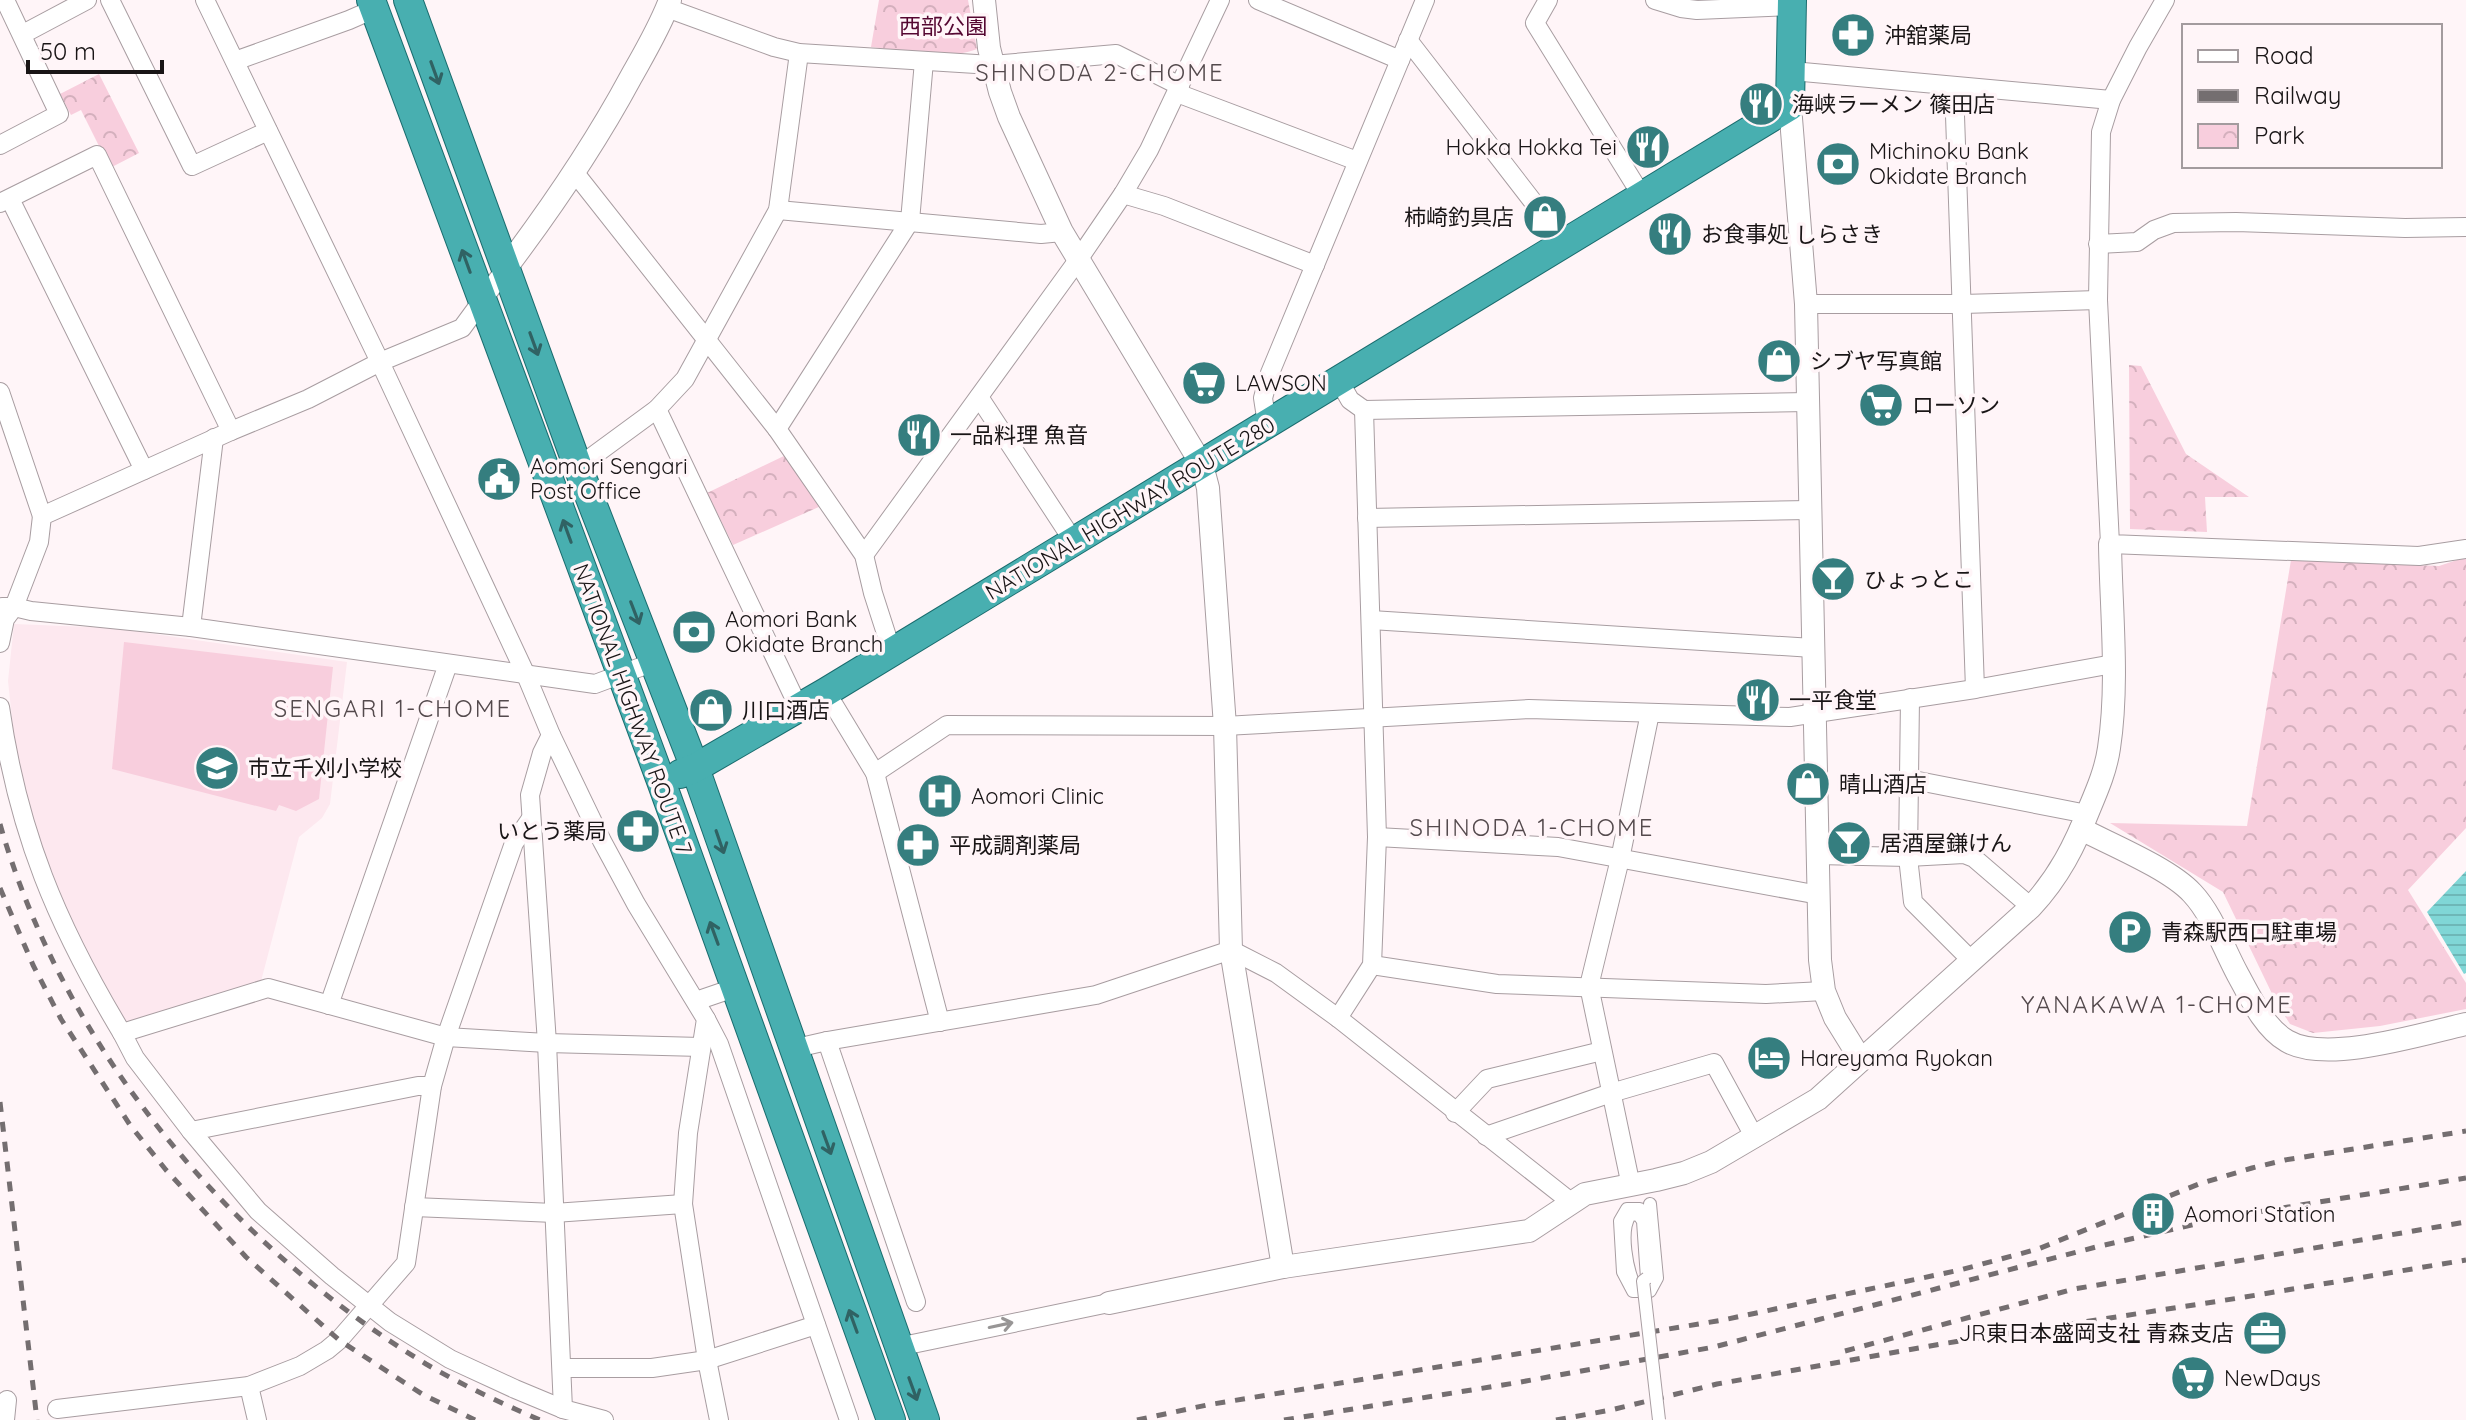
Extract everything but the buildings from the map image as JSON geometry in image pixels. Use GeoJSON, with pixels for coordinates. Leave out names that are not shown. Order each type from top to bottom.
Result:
{"type":"FeatureCollection","features":[{"type":"Feature","properties":{"kind":"highway","name":"NATIONAL HIGHWAY ROUTE 7"},"geometry":{"type":"LineString","coordinates":[[408,0],[578,467],[695,768],[925,1420]]}},
{"type":"Feature","properties":{"kind":"highway"},"geometry":{"type":"LineString","coordinates":[[1790,106],[1792,3]]}},
{"type":"Feature","properties":{"kind":"highway","name":"NATIONAL HIGHWAY ROUTE 7"},"geometry":{"type":"LineString","coordinates":[[372,5],[661,781],[891,1420]]}},
{"type":"Feature","properties":{"kind":"highway","name":"NATIONAL HIGHWAY ROUTE 280"},"geometry":{"type":"LineString","coordinates":[[661,781],[695,768],[826,692],[1790,106]]}},
{"type":"Feature","properties":{"kind":"street"},"geometry":{"type":"LineString","coordinates":[[0,145],[59,114],[5,0]]}},
{"type":"Feature","properties":{"kind":"street"},"geometry":{"type":"LineString","coordinates":[[23,34],[87,0]]}},
{"type":"Feature","properties":{"kind":"street"},"geometry":{"type":"LineString","coordinates":[[110,0],[192,166],[268,131]]}},
{"type":"Feature","properties":{"kind":"street"},"geometry":{"type":"LineString","coordinates":[[205,0],[380,362],[551,735],[636,904],[719,1044],[849,1420]]}},
{"type":"Feature","properties":{"kind":"street"},"geometry":{"type":"LineString","coordinates":[[984,0],[992,65],[1009,117],[1062,232],[1202,465],[1208,488],[1225,726],[1231,950],[1283,1267]]}},
{"type":"Feature","properties":{"kind":"street"},"geometry":{"type":"LineString","coordinates":[[864,555],[1123,194],[1149,150],[1220,0]]}},
{"type":"Feature","properties":{"kind":"street"},"geometry":{"type":"LineString","coordinates":[[1258,0],[1400,60]]}},
{"type":"Feature","properties":{"kind":"street"},"geometry":{"type":"LineString","coordinates":[[1267,424],[1263,398],[1270,373],[1425,0]]}},
{"type":"Feature","properties":{"kind":"street"},"geometry":{"type":"LineString","coordinates":[[1548,0],[1535,23],[1642,196]]}},
{"type":"Feature","properties":{"kind":"street"},"geometry":{"type":"LineString","coordinates":[[1655,0],[1697,10],[1792,3]]}},
{"type":"Feature","properties":{"kind":"street"},"geometry":{"type":"LineString","coordinates":[[898,1347],[1283,1267],[1529,1231],[1585,1194],[1684,1173],[1755,1138],[1818,1099],[2031,907],[2057,876],[2084,822],[2109,752],[2113,664],[2098,300],[2101,132],[2111,100],[2165,0]]}},
{"type":"Feature","properties":{"kind":"street"},"geometry":{"type":"LineString","coordinates":[[42,516],[308,399],[380,362],[462,328],[575,173],[620,98],[668,4],[799,53],[992,65],[1116,54],[1179,89],[1357,161]]}},
{"type":"Feature","properties":{"kind":"street"},"geometry":{"type":"LineString","coordinates":[[235,61],[349,20],[372,5]]}},
{"type":"Feature","properties":{"kind":"street"},"geometry":{"type":"LineString","coordinates":[[1408,40],[1565,243]]}},
{"type":"Feature","properties":{"kind":"street"},"geometry":{"type":"LineString","coordinates":[[578,467],[657,409],[685,379],[778,210],[799,53]]}},
{"type":"Feature","properties":{"kind":"street"},"geometry":{"type":"LineString","coordinates":[[777,429],[910,221],[924,61]]}},
{"type":"Feature","properties":{"kind":"street"},"geometry":{"type":"LineString","coordinates":[[1792,71],[2111,100]]}},
{"type":"Feature","properties":{"kind":"street"},"geometry":{"type":"LineString","coordinates":[[1954,87],[1975,689]]}},
{"type":"Feature","properties":{"kind":"street"},"geometry":{"type":"LineString","coordinates":[[1790,106],[1806,304],[1820,960],[1824,991],[1835,1018],[1861,1060]]}},
{"type":"Feature","properties":{"kind":"street"},"geometry":{"type":"LineString","coordinates":[[144,470],[5,201],[97,155],[222,435],[191,627]]}},
{"type":"Feature","properties":{"kind":"street"},"geometry":{"type":"LineString","coordinates":[[575,173],[777,429],[864,555],[892,652]]}},
{"type":"Feature","properties":{"kind":"street"},"geometry":{"type":"LineString","coordinates":[[1123,194],[1164,206],[1315,265]]}},
{"type":"Feature","properties":{"kind":"street"},"geometry":{"type":"LineString","coordinates":[[778,210],[1041,234],[1062,232]]}},
{"type":"Feature","properties":{"kind":"street"},"geometry":{"type":"LineString","coordinates":[[2098,244],[2137,242],[2154,230],[2173,223],[2466,227]]}},
{"type":"Feature","properties":{"kind":"street"},"geometry":{"type":"LineString","coordinates":[[1806,304],[2098,300]]}},
{"type":"Feature","properties":{"kind":"street"},"geometry":{"type":"LineString","coordinates":[[1338,379],[1350,400],[1364,410],[1808,402]]}},
{"type":"Feature","properties":{"kind":"street"},"geometry":{"type":"LineString","coordinates":[[0,392],[42,516],[39,542],[7,607],[0,643]]}},
{"type":"Feature","properties":{"kind":"street"},"geometry":{"type":"LineString","coordinates":[[979,397],[1074,542]]}},
{"type":"Feature","properties":{"kind":"street"},"geometry":{"type":"LineString","coordinates":[[657,409],[799,708]]}},
{"type":"Feature","properties":{"kind":"street"},"geometry":{"type":"LineString","coordinates":[[1338,1018],[1372,965],[1377,837],[1364,410]]}},
{"type":"Feature","properties":{"kind":"street"},"geometry":{"type":"LineString","coordinates":[[1367,518],[1809,510]]}},
{"type":"Feature","properties":{"kind":"street"},"geometry":{"type":"LineString","coordinates":[[2110,544],[2419,556],[2466,549]]}},
{"type":"Feature","properties":{"kind":"street"},"geometry":{"type":"LineString","coordinates":[[7,607],[375,651],[595,684],[654,662]]}},
{"type":"Feature","properties":{"kind":"street"},"geometry":{"type":"LineString","coordinates":[[1371,620],[1813,648]]}},
{"type":"Feature","properties":{"kind":"street"},"geometry":{"type":"LineString","coordinates":[[329,1005],[448,664]]}},
{"type":"Feature","properties":{"kind":"street"},"geometry":{"type":"LineString","coordinates":[[875,773],[947,725],[1225,726],[1529,709],[1790,717],[2113,664]]}},
{"type":"Feature","properties":{"kind":"street"},"geometry":{"type":"LineString","coordinates":[[826,692],[875,773],[940,1022]]}},
{"type":"Feature","properties":{"kind":"street"},"geometry":{"type":"LineString","coordinates":[[1910,698],[1908,857],[1913,902],[1971,960]]}},
{"type":"Feature","properties":{"kind":"street"},"geometry":{"type":"LineString","coordinates":[[0,707],[8,761],[21,814],[38,865],[87,975],[135,1058],[258,1211],[390,1322],[450,1359],[563,1409],[604,1420]]}},
{"type":"Feature","properties":{"kind":"street"},"geometry":{"type":"LineString","coordinates":[[1631,1186],[1589,986],[1620,859],[1650,713]]}},
{"type":"Feature","properties":{"kind":"street"},"geometry":{"type":"LineString","coordinates":[[551,735],[542,753],[530,795],[530,820],[547,1043],[563,1409]]}},
{"type":"Feature","properties":{"kind":"street"},"geometry":{"type":"LineString","coordinates":[[1908,779],[2084,822],[2169,875],[2194,894],[2247,991],[2268,1023],[2286,1041],[2309,1049],[2337,1051],[2466,1024]]}},
{"type":"Feature","properties":{"kind":"street"},"geometry":{"type":"LineString","coordinates":[[57,1409],[249,1386],[300,1366],[339,1340],[406,1263],[432,1086],[446,1037],[514,843],[530,820]]}},
{"type":"Feature","properties":{"kind":"street"},"geometry":{"type":"LineString","coordinates":[[1377,837],[1558,847],[1819,895]]}},
{"type":"Feature","properties":{"kind":"street"},"geometry":{"type":"LineString","coordinates":[[1817,855],[1908,857],[1964,854],[1974,858],[2031,907]]}},
{"type":"Feature","properties":{"kind":"street"},"geometry":{"type":"LineString","coordinates":[[796,1060],[827,1041],[1096,995],[1231,950],[1276,973],[1338,1018],[1571,1202]]}},
{"type":"Feature","properties":{"kind":"street"},"geometry":{"type":"LineString","coordinates":[[1372,965],[1497,984],[1766,994],[1824,991]]}},
{"type":"Feature","properties":{"kind":"street"},"geometry":{"type":"LineString","coordinates":[[122,1033],[268,988],[446,1037],[701,1047]]}},
{"type":"Feature","properties":{"kind":"street"},"geometry":{"type":"LineString","coordinates":[[696,1001],[734,988]]}},
{"type":"Feature","properties":{"kind":"street"},"geometry":{"type":"LineString","coordinates":[[706,1019],[688,1133],[683,1204],[719,1420]]}},
{"type":"Feature","properties":{"kind":"street"},"geometry":{"type":"LineString","coordinates":[[827,1041],[916,1302]]}},
{"type":"Feature","properties":{"kind":"street"},"geometry":{"type":"LineString","coordinates":[[1455,1113],[1487,1079],[1602,1051]]}},
{"type":"Feature","properties":{"kind":"street"},"geometry":{"type":"LineString","coordinates":[[1486,1136],[1611,1093],[1714,1063],[1755,1138]]}},
{"type":"Feature","properties":{"kind":"street"},"geometry":{"type":"LineString","coordinates":[[191,1131],[418,1086],[432,1086]]}},
{"type":"Feature","properties":{"kind":"street"},"geometry":{"type":"LineString","coordinates":[[414,1207],[554,1213],[683,1204]]}},
{"type":"Feature","properties":{"kind":"street"},"geometry":{"type":"LineString","coordinates":[[1650,1204],[1657,1278],[1650,1291],[1633,1291],[1623,1272],[1620,1221],[1627,1209],[1640,1209],[1645,1216],[1651,1276],[1647,1286],[1635,1287],[1628,1272],[1625,1223],[1630,1215],[1638,1214],[1643,1221],[1647,1278],[1642,1285],[1659,1420]]}},
{"type":"Feature","properties":{"kind":"street"},"geometry":{"type":"LineString","coordinates":[[562,1368],[652,1368],[707,1360],[816,1325]]}},
{"type":"Feature","properties":{"kind":"street"},"geometry":{"type":"LineString","coordinates":[[249,1386],[257,1420]]}},
{"type":"Feature","properties":{"kind":"street"},"geometry":{"type":"LineString","coordinates":[[5,1420],[7,1400]]}},
{"type":"Feature","properties":{"kind":"shaded area"},"geometry":{"type":"Polygon","coordinates":[[[14,624],[113,628],[347,662],[330,804],[322,818],[299,837],[260,985],[130,1026],[123,1019],[83,949],[45,860],[18,774],[8,681],[14,624]]]}},
{"type":"Feature","properties":{"kind":"green space","name":"西部公園"},"geometry":{"type":"Polygon","coordinates":[[[879,0],[968,0],[977,49],[938,55],[871,47],[879,0]]]}},
{"type":"Feature","properties":{"kind":"green space"},"geometry":{"type":"Polygon","coordinates":[[[99,74],[139,153],[110,168],[81,110],[71,115],[60,94],[99,74]]]}},
{"type":"Feature","properties":{"kind":"green space"},"geometry":{"type":"Polygon","coordinates":[[[2129,365],[2141,366],[2186,454],[2249,497],[2205,497],[2207,532],[2130,529],[2129,365]]]}},
{"type":"Feature","properties":{"kind":"green space"},"geometry":{"type":"Polygon","coordinates":[[[786,455],[821,506],[733,545],[707,493],[786,455]]]}},
{"type":"Feature","properties":{"kind":"green space"},"geometry":{"type":"Polygon","coordinates":[[[2466,557],[2466,828],[2408,890],[2466,983],[2466,1009],[2380,1026],[2313,1033],[2290,1024],[2276,1002],[2223,892],[2110,823],[2247,826],[2291,560],[2439,566],[2466,557]]]}},
{"type":"Feature","properties":{"kind":"green space"},"geometry":{"type":"Polygon","coordinates":[[[124,642],[333,667],[319,799],[296,811],[279,805],[276,811],[112,769],[124,642]]]}},
{"type":"Feature","properties":{"kind":"water"},"geometry":{"type":"Polygon","coordinates":[[[2466,871],[2466,973],[2464,974],[2427,912],[2466,871]]]}},
{"type":"Feature","properties":{"kind":"railway"},"geometry":{"type":"LineString","coordinates":[[0,824],[29,907],[66,986],[111,1062],[163,1133],[221,1199],[285,1260],[353,1316],[440,1372],[540,1420]]}},
{"type":"Feature","properties":{"kind":"railway"},"geometry":{"type":"LineString","coordinates":[[0,888],[33,965],[61,1019],[130,1125],[166,1170],[246,1257],[339,1340],[422,1394],[475,1420]]}},
{"type":"Feature","properties":{"kind":"railway"},"geometry":{"type":"LineString","coordinates":[[0,1102],[37,1420]]}},
{"type":"Feature","properties":{"kind":"railway"},"geometry":{"type":"LineString","coordinates":[[1137,1420],[1207,1405],[1723,1320],[1960,1270],[2038,1249],[2199,1184],[2252,1168],[2466,1131]]}},
{"type":"Feature","properties":{"kind":"railway"},"geometry":{"type":"LineString","coordinates":[[1284,1420],[1714,1347],[2096,1247],[2227,1217],[2466,1178]]}},
{"type":"Feature","properties":{"kind":"railway"},"geometry":{"type":"LineString","coordinates":[[1845,1351],[2074,1289],[2466,1222]]}},
{"type":"Feature","properties":{"kind":"railway"},"geometry":{"type":"LineString","coordinates":[[1556,1420],[1717,1384],[1941,1344],[2466,1260]]}},
{"type":"Feature","properties":{"kind":"place","name":"沖舘薬局"},"geometry":{"type":"Point","coordinates":[1853,35]}},
{"type":"Feature","properties":{"kind":"place","name":"海峡ラーメン 篠田店"},"geometry":{"type":"Point","coordinates":[1761,104]}},
{"type":"Feature","properties":{"kind":"place","name":"Hokka Hokka Tei"},"geometry":{"type":"Point","coordinates":[1648,147]}},
{"type":"Feature","properties":{"kind":"place","name":"Michinoku Bank Okidate Branch"},"geometry":{"type":"Point","coordinates":[1838,164]}},
{"type":"Feature","properties":{"kind":"place","name":"柿崎釣具店"},"geometry":{"type":"Point","coordinates":[1545,217]}},
{"type":"Feature","properties":{"kind":"place","name":"お食事処 しらさき"},"geometry":{"type":"Point","coordinates":[1670,234]}},
{"type":"Feature","properties":{"kind":"place","name":"シブヤ写真館"},"geometry":{"type":"Point","coordinates":[1779,361]}},
{"type":"Feature","properties":{"kind":"place","name":"LAWSON"},"geometry":{"type":"Point","coordinates":[1204,383]}},
{"type":"Feature","properties":{"kind":"place","name":"ローソン"},"geometry":{"type":"Point","coordinates":[1881,405]}},
{"type":"Feature","properties":{"kind":"place","name":"一品料理 魚音"},"geometry":{"type":"Point","coordinates":[919,435]}},
{"type":"Feature","properties":{"kind":"place","name":"Aomori Sengari Post Office"},"geometry":{"type":"Point","coordinates":[499,479]}},
{"type":"Feature","properties":{"kind":"place","name":"ひょっとこ"},"geometry":{"type":"Point","coordinates":[1833,579]}},
{"type":"Feature","properties":{"kind":"place","name":"Aomori Bank Okidate Branch"},"geometry":{"type":"Point","coordinates":[694,632]}},
{"type":"Feature","properties":{"kind":"place","name":"一平食堂"},"geometry":{"type":"Point","coordinates":[1758,700]}},
{"type":"Feature","properties":{"kind":"place","name":"川口酒店"},"geometry":{"type":"Point","coordinates":[711,710]}},
{"type":"Feature","properties":{"kind":"place","name":"市立千刈小学校"},"geometry":{"type":"Point","coordinates":[217,768]}},
{"type":"Feature","properties":{"kind":"place","name":"晴山酒店"},"geometry":{"type":"Point","coordinates":[1808,784]}},
{"type":"Feature","properties":{"kind":"place","name":"Aomori Clinic"},"geometry":{"type":"Point","coordinates":[940,796]}},
{"type":"Feature","properties":{"kind":"place","name":"いとう薬局"},"geometry":{"type":"Point","coordinates":[638,831]}},
{"type":"Feature","properties":{"kind":"place","name":"居酒屋鎌けん"},"geometry":{"type":"Point","coordinates":[1849,843]}},
{"type":"Feature","properties":{"kind":"place","name":"平成調剤薬局"},"geometry":{"type":"Point","coordinates":[918,845]}},
{"type":"Feature","properties":{"kind":"place","name":"青森駅西口駐車場"},"geometry":{"type":"Point","coordinates":[2130,932]}},
{"type":"Feature","properties":{"kind":"place","name":"Hareyama Ryokan"},"geometry":{"type":"Point","coordinates":[1769,1058]}},
{"type":"Feature","properties":{"kind":"place","name":"Aomori Station"},"geometry":{"type":"Point","coordinates":[2153,1214]}},
{"type":"Feature","properties":{"kind":"place","name":"JR東日本盛岡支社 青森支店"},"geometry":{"type":"Point","coordinates":[2265,1333]}},
{"type":"Feature","properties":{"kind":"place","name":"NewDays"},"geometry":{"type":"Point","coordinates":[2193,1378]}},
{"type":"Feature","properties":{"kind":"district","name":"SHINODA 2-CHOME"},"geometry":{"type":"Point","coordinates":[1100,72]}},
{"type":"Feature","properties":{"kind":"district","name":"SENGARI 1-CHOME"},"geometry":{"type":"Point","coordinates":[393,708]}},
{"type":"Feature","properties":{"kind":"district","name":"SHINODA 1-CHOME"},"geometry":{"type":"Point","coordinates":[1532,827]}},
{"type":"Feature","properties":{"kind":"district","name":"YANAKAWA 1-CHOME"},"geometry":{"type":"Point","coordinates":[2157,1004]}}]}
